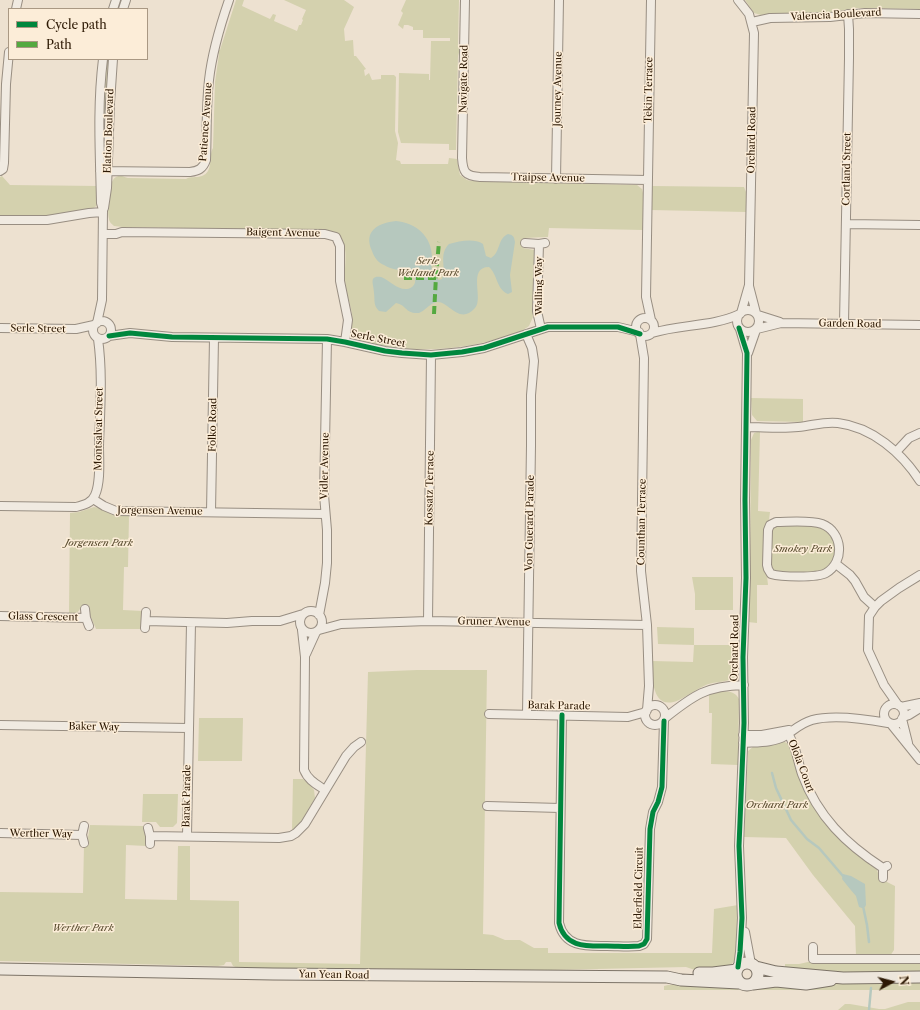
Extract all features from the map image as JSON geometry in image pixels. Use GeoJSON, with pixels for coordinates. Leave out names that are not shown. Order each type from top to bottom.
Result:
{"type":"FeatureCollection","features":[{"type":"Feature","properties":{"kind":"main road"},"geometry":{"type":"LineString","coordinates":[[843,978],[806,984],[776,981],[747,986],[739,982],[736,976],[737,969],[745,963],[776,972],[843,978],[920,977]]}},
{"type":"Feature","properties":{"kind":"main road"},"geometry":{"type":"LineString","coordinates":[[753,984],[756,982],[758,976],[754,965]]}},
{"type":"Feature","properties":{"kind":"main road","name":"Yan Yean Road"},"geometry":{"type":"LineString","coordinates":[[0,969],[273,974],[667,977],[681,980],[739,982]]}},
{"type":"Feature","properties":{"kind":"main road","name":"Yan Yean Road"},"geometry":{"type":"LineString","coordinates":[[667,977],[686,973],[713,973],[737,969]]}},
{"type":"Feature","properties":{"kind":"street","name":"Patience Avenue"},"geometry":{"type":"LineString","coordinates":[[104,171],[190,172],[203,168],[206,160],[211,62],[218,32],[229,0]]}},
{"type":"Feature","properties":{"kind":"street","name":"Navigate Road"},"geometry":{"type":"LineString","coordinates":[[462,158],[465,0]]}},
{"type":"Feature","properties":{"kind":"street","name":"Journey Avenue"},"geometry":{"type":"LineString","coordinates":[[556,179],[559,0]]}},
{"type":"Feature","properties":{"kind":"street","name":"Tekin Terrace"},"geometry":{"type":"LineString","coordinates":[[648,180],[651,0]]}},
{"type":"Feature","properties":{"kind":"street","name":"Orchard Road"},"geometry":{"type":"LineString","coordinates":[[738,0],[744,6],[752,22],[754,44],[749,285],[757,314]]}},
{"type":"Feature","properties":{"kind":"street","name":"Valencia Boulevard"},"geometry":{"type":"LineString","coordinates":[[752,22],[770,18],[830,17],[865,13],[920,14]]}},
{"type":"Feature","properties":{"kind":"street","name":"Cortland Street"},"geometry":{"type":"LineString","coordinates":[[844,323],[848,14]]}},
{"type":"Feature","properties":{"kind":"street"},"geometry":{"type":"LineString","coordinates":[[0,171],[3,169],[4,163],[6,84],[8,60]]}},
{"type":"Feature","properties":{"kind":"street","name":"Elation Boulevard"},"geometry":{"type":"LineString","coordinates":[[103,60],[100,96],[104,171]]}},
{"type":"Feature","properties":{"kind":"street","name":"Elation Boulevard"},"geometry":{"type":"LineString","coordinates":[[103,209],[104,171],[113,60]]}},
{"type":"Feature","properties":{"kind":"street","name":"Traipse Avenue"},"geometry":{"type":"LineString","coordinates":[[462,158],[466,174],[474,177],[648,180]]}},
{"type":"Feature","properties":{"kind":"street"},"geometry":{"type":"LineString","coordinates":[[648,180],[646,297],[651,320],[654,326],[651,333]]}},
{"type":"Feature","properties":{"kind":"street"},"geometry":{"type":"LineString","coordinates":[[0,220],[47,220],[83,215],[103,209],[102,300],[93,328],[102,337],[111,331],[102,300]]}},
{"type":"Feature","properties":{"kind":"street"},"geometry":{"type":"LineString","coordinates":[[846,224],[920,225]]}},
{"type":"Feature","properties":{"kind":"street","name":"Baigent Avenue"},"geometry":{"type":"LineString","coordinates":[[103,231],[116,229],[122,232],[325,234],[333,236],[338,240],[340,246],[341,285],[348,320],[345,342]]}},
{"type":"Feature","properties":{"kind":"street","name":"Walling Way"},"geometry":{"type":"LineString","coordinates":[[525,243],[542,243],[537,311],[541,329]]}},
{"type":"Feature","properties":{"kind":"street","name":"Orchard Road"},"geometry":{"type":"LineString","coordinates":[[740,313],[749,285]]}},
{"type":"Feature","properties":{"kind":"street"},"geometry":{"type":"LineString","coordinates":[[646,297],[637,328],[639,333],[645,336],[674,327],[721,321],[746,310],[750,310],[757,314],[760,324],[756,329],[749,333],[721,321]]}},
{"type":"Feature","properties":{"kind":"street"},"geometry":{"type":"LineString","coordinates":[[740,313],[737,321],[740,329]]}},
{"type":"Feature","properties":{"kind":"street","name":"Garden Road"},"geometry":{"type":"LineString","coordinates":[[757,314],[781,323]]}},
{"type":"Feature","properties":{"kind":"street"},"geometry":{"type":"LineString","coordinates":[[639,321],[645,318],[674,327]]}},
{"type":"Feature","properties":{"kind":"street"},"geometry":{"type":"LineString","coordinates":[[95,324],[101,321],[109,324]]}},
{"type":"Feature","properties":{"kind":"street","name":"Serle Street"},"geometry":{"type":"LineString","coordinates":[[618,327],[639,321]]}},
{"type":"Feature","properties":{"kind":"street","name":"Garden Road"},"geometry":{"type":"LineString","coordinates":[[756,329],[781,323],[920,325]]}},
{"type":"Feature","properties":{"kind":"street","name":"Serle Street"},"geometry":{"type":"LineString","coordinates":[[0,328],[76,329],[95,324]]}},
{"type":"Feature","properties":{"kind":"street","name":"Serle Street"},"geometry":{"type":"LineString","coordinates":[[109,324],[130,333]]}},
{"type":"Feature","properties":{"kind":"street","name":"Serle Street"},"geometry":{"type":"LineString","coordinates":[[76,329],[102,337],[130,333],[153,336],[214,338],[327,339],[385,351],[432,354],[462,352],[484,348],[541,329],[555,326],[618,327],[639,333]]}},
{"type":"Feature","properties":{"kind":"street","name":"Orchard Road"},"geometry":{"type":"LineString","coordinates":[[737,969],[740,952],[742,918],[739,846],[743,739],[746,578],[745,500],[747,353],[740,329]]}},
{"type":"Feature","properties":{"kind":"street","name":"Orchard Road"},"geometry":{"type":"LineString","coordinates":[[747,353],[756,329]]}},
{"type":"Feature","properties":{"kind":"street","name":"Counthan Terrace"},"geometry":{"type":"LineString","coordinates":[[639,333],[644,358],[641,571],[647,625],[649,686],[646,711]]}},
{"type":"Feature","properties":{"kind":"street","name":"Counthan Terrace"},"geometry":{"type":"LineString","coordinates":[[644,358],[651,333]]}},
{"type":"Feature","properties":{"kind":"street","name":"Von Guerard Parade"},"geometry":{"type":"LineString","coordinates":[[526,334],[532,348],[534,361],[531,395],[532,438],[527,714]]}},
{"type":"Feature","properties":{"kind":"street","name":"Montsalvat Street"},"geometry":{"type":"LineString","coordinates":[[94,498],[99,473],[102,337]]}},
{"type":"Feature","properties":{"kind":"street","name":"Folko Road"},"geometry":{"type":"LineString","coordinates":[[211,512],[214,338]]}},
{"type":"Feature","properties":{"kind":"street","name":"Vidler Avenue"},"geometry":{"type":"LineString","coordinates":[[320,616],[327,563],[327,530],[324,495],[327,339]]}},
{"type":"Feature","properties":{"kind":"street","name":"Kossatz Terrace"},"geometry":{"type":"LineString","coordinates":[[428,621],[432,354]]}},
{"type":"Feature","properties":{"kind":"street"},"geometry":{"type":"LineString","coordinates":[[746,426],[798,427],[826,422],[852,427],[884,442],[906,461],[920,481]]}},
{"type":"Feature","properties":{"kind":"street"},"geometry":{"type":"LineString","coordinates":[[896,452],[909,438],[920,433]]}},
{"type":"Feature","properties":{"kind":"street"},"geometry":{"type":"LineString","coordinates":[[0,506],[76,507],[83,506],[94,498]]}},
{"type":"Feature","properties":{"kind":"street","name":"Jorgensen Avenue"},"geometry":{"type":"LineString","coordinates":[[94,498],[104,506],[116,511],[325,514]]}},
{"type":"Feature","properties":{"kind":"street"},"geometry":{"type":"LineString","coordinates":[[776,522],[814,523],[827,526],[832,531],[838,542],[839,550],[836,564],[825,573],[813,576],[783,576],[772,574],[767,565],[769,527],[776,522]]}},
{"type":"Feature","properties":{"kind":"street"},"geometry":{"type":"LineString","coordinates":[[836,564],[850,575],[864,597],[875,608]]}},
{"type":"Feature","properties":{"kind":"street"},"geometry":{"type":"LineString","coordinates":[[909,746],[903,711],[884,685],[868,650],[869,616],[875,608],[899,588],[920,575]]}},
{"type":"Feature","properties":{"kind":"street"},"geometry":{"type":"LineString","coordinates":[[323,593],[300,620],[305,657],[304,770],[306,776],[311,781],[325,790]]}},
{"type":"Feature","properties":{"kind":"street","name":"Glass Crescent"},"geometry":{"type":"LineString","coordinates":[[0,616],[88,622],[85,609]]}},
{"type":"Feature","properties":{"kind":"street"},"geometry":{"type":"LineString","coordinates":[[146,612],[145,625],[280,621],[313,612],[320,616],[322,625],[317,631],[305,657]]}},
{"type":"Feature","properties":{"kind":"street","name":"Gruner Avenue"},"geometry":{"type":"LineString","coordinates":[[320,616],[341,624]]}},
{"type":"Feature","properties":{"kind":"street"},"geometry":{"type":"LineString","coordinates":[[280,621],[302,629],[307,633],[317,631]]}},
{"type":"Feature","properties":{"kind":"street","name":"Gruner Avenue"},"geometry":{"type":"LineString","coordinates":[[317,631],[341,624],[428,621],[647,625]]}},
{"type":"Feature","properties":{"kind":"street","name":"Barak Parade"},"geometry":{"type":"LineString","coordinates":[[191,623],[187,836],[286,837],[296,833],[305,824],[346,756],[361,742]]}},
{"type":"Feature","properties":{"kind":"street"},"geometry":{"type":"LineString","coordinates":[[683,704],[652,705],[646,711],[646,719],[658,725],[683,704],[701,693],[712,688],[744,685]]}},
{"type":"Feature","properties":{"kind":"street"},"geometry":{"type":"LineString","coordinates":[[884,685],[884,718],[890,723],[920,760]]}},
{"type":"Feature","properties":{"kind":"street","name":"Counthan Terrace"},"geometry":{"type":"LineString","coordinates":[[649,686],[659,705]]}},
{"type":"Feature","properties":{"kind":"street"},"geometry":{"type":"LineString","coordinates":[[862,718],[885,709],[891,704],[899,706],[920,703]]}},
{"type":"Feature","properties":{"kind":"street"},"geometry":{"type":"LineString","coordinates":[[659,705],[665,711],[664,719]]}},
{"type":"Feature","properties":{"kind":"street"},"geometry":{"type":"LineString","coordinates":[[743,739],[789,731],[806,722],[821,718],[862,718],[898,723],[903,718],[920,708]]}},
{"type":"Feature","properties":{"kind":"street","name":"Barak Parade"},"geometry":{"type":"LineString","coordinates":[[628,716],[646,711]]}},
{"type":"Feature","properties":{"kind":"street","name":"Barak Parade"},"geometry":{"type":"LineString","coordinates":[[489,714],[628,716],[652,723]]}},
{"type":"Feature","properties":{"kind":"street","name":"Elderfield Circuit"},"geometry":{"type":"LineString","coordinates":[[562,715],[558,917],[562,933],[569,940],[583,946],[635,946],[642,945],[646,942],[648,935],[650,829],[653,812],[658,802],[662,787],[664,719]]}},
{"type":"Feature","properties":{"kind":"street","name":"Elderfield Circuit"},"geometry":{"type":"LineString","coordinates":[[652,723],[663,748]]}},
{"type":"Feature","properties":{"kind":"street","name":"Baker Way"},"geometry":{"type":"LineString","coordinates":[[0,725],[188,728]]}},
{"type":"Feature","properties":{"kind":"street","name":"Olola Court"},"geometry":{"type":"LineString","coordinates":[[789,731],[806,784],[833,828],[848,843],[885,867],[883,878]]}},
{"type":"Feature","properties":{"kind":"street"},"geometry":{"type":"LineString","coordinates":[[487,806],[560,808]]}},
{"type":"Feature","properties":{"kind":"street","name":"Werther Way"},"geometry":{"type":"LineString","coordinates":[[0,833],[83,839],[84,826]]}},
{"type":"Feature","properties":{"kind":"street"},"geometry":{"type":"LineString","coordinates":[[150,836],[187,836]]}},
{"type":"Feature","properties":{"kind":"street","name":"Orchard Road"},"geometry":{"type":"LineString","coordinates":[[742,918],[754,965]]}},
{"type":"Feature","properties":{"kind":"street"},"geometry":{"type":"LineString","coordinates":[[813,947],[813,959],[920,959]]}},
{"type":"Feature","properties":{"kind":"green space","name":"Serle Wetland Park"},"geometry":{"type":"Polygon","coordinates":[[[236,0],[244,0],[242,6],[270,19],[273,14],[276,15],[274,21],[297,31],[299,25],[301,25],[306,10],[284,0],[344,0],[354,7],[344,29],[345,41],[353,40],[354,56],[356,56],[366,69],[364,70],[365,76],[369,73],[372,80],[381,79],[381,75],[394,75],[396,77],[395,131],[398,143],[396,160],[400,161],[401,164],[448,164],[449,158],[457,159],[460,175],[467,180],[472,181],[637,185],[642,189],[643,193],[643,230],[549,228],[548,237],[524,238],[523,248],[534,250],[533,317],[529,326],[516,333],[501,338],[455,348],[407,349],[375,344],[360,340],[353,335],[352,314],[345,283],[344,246],[339,235],[333,232],[327,230],[114,226],[109,220],[108,203],[111,184],[116,177],[186,179],[202,176],[208,171],[213,148],[215,82],[219,54],[217,50],[220,50],[236,0]]]}},
{"type":"Feature","properties":{"kind":"green space"},"geometry":{"type":"Polygon","coordinates":[[[406,0],[459,0],[458,44],[460,49],[458,56],[456,150],[449,150],[449,144],[401,143],[398,132],[399,73],[429,74],[430,80],[431,41],[450,41],[450,38],[423,38],[423,30],[413,30],[413,27],[408,25],[404,25],[403,29],[398,25],[403,13],[401,11],[406,0]]]}},
{"type":"Feature","properties":{"kind":"green space"},"geometry":{"type":"Polygon","coordinates":[[[745,0],[920,0],[920,9],[857,8],[824,13],[779,13],[761,15],[754,13],[745,0]]]}},
{"type":"Feature","properties":{"kind":"green space"},"geometry":{"type":"Polygon","coordinates":[[[105,60],[111,60],[104,156],[103,82],[105,60]]]}},
{"type":"Feature","properties":{"kind":"green space"},"geometry":{"type":"Polygon","coordinates":[[[2,176],[10,185],[98,186],[98,203],[91,209],[67,214],[0,216],[0,177],[2,176]]]}},
{"type":"Feature","properties":{"kind":"green space"},"geometry":{"type":"Polygon","coordinates":[[[652,186],[744,187],[746,192],[746,212],[651,210],[652,186]]]}},
{"type":"Feature","properties":{"kind":"green space"},"geometry":{"type":"Polygon","coordinates":[[[751,398],[803,399],[803,422],[757,421],[752,415],[751,398]]]}},
{"type":"Feature","properties":{"kind":"green space"},"geometry":{"type":"Polygon","coordinates":[[[760,431],[758,511],[770,512],[769,520],[764,529],[763,568],[767,576],[768,585],[757,585],[757,623],[748,622],[751,440],[754,433],[760,431]]]}},
{"type":"Feature","properties":{"kind":"green space","name":"Jorgensen Park"},"geometry":{"type":"Polygon","coordinates":[[[94,507],[113,515],[129,516],[128,567],[124,567],[123,610],[143,611],[141,629],[96,629],[90,615],[89,605],[83,605],[77,613],[69,613],[70,513],[79,512],[94,507]]]}},
{"type":"Feature","properties":{"kind":"green space","name":"Smokey Park"},"geometry":{"type":"Polygon","coordinates":[[[779,525],[812,525],[827,531],[834,542],[835,548],[835,554],[830,565],[821,571],[808,573],[785,573],[774,570],[770,565],[771,534],[773,529],[779,525]]]}},
{"type":"Feature","properties":{"kind":"green space"},"geometry":{"type":"Polygon","coordinates":[[[692,577],[733,577],[733,610],[695,610],[695,594],[692,577]]]}},
{"type":"Feature","properties":{"kind":"green space"},"geometry":{"type":"Polygon","coordinates":[[[657,627],[694,628],[694,645],[658,644],[657,627]]]}},
{"type":"Feature","properties":{"kind":"green space"},"geometry":{"type":"Polygon","coordinates":[[[694,645],[736,645],[740,658],[738,672],[735,677],[731,679],[706,685],[679,700],[670,703],[663,702],[655,692],[652,676],[652,661],[693,662],[694,645]]]}},
{"type":"Feature","properties":{"kind":"green space","name":"Werther Park"},"geometry":{"type":"Polygon","coordinates":[[[487,670],[483,934],[493,935],[505,940],[520,940],[534,948],[548,948],[548,953],[712,953],[714,909],[738,905],[736,959],[730,966],[698,971],[686,967],[551,970],[238,968],[233,966],[231,962],[226,962],[224,965],[218,966],[0,961],[0,892],[83,893],[84,845],[89,845],[88,837],[90,825],[143,826],[146,837],[146,846],[126,845],[125,899],[177,900],[178,846],[190,846],[190,900],[239,901],[239,962],[360,964],[368,672],[487,670]]]}},
{"type":"Feature","properties":{"kind":"green space"},"geometry":{"type":"Polygon","coordinates":[[[719,692],[733,693],[739,699],[738,765],[711,764],[712,713],[709,713],[709,694],[719,692]]]}},
{"type":"Feature","properties":{"kind":"green space"},"geometry":{"type":"Polygon","coordinates":[[[199,718],[243,718],[242,761],[198,761],[199,718]]]}},
{"type":"Feature","properties":{"kind":"green space","name":"Orchard Park"},"geometry":{"type":"Polygon","coordinates":[[[783,741],[790,745],[822,819],[844,843],[876,867],[881,882],[885,881],[895,886],[894,950],[890,956],[856,956],[855,926],[813,875],[786,838],[744,837],[748,751],[754,746],[783,741]]]}},
{"type":"Feature","properties":{"kind":"green space"},"geometry":{"type":"Polygon","coordinates":[[[293,779],[303,779],[310,785],[314,790],[315,798],[300,824],[292,830],[293,779]]]}},
{"type":"Feature","properties":{"kind":"green space"},"geometry":{"type":"Polygon","coordinates":[[[143,794],[178,794],[177,823],[173,827],[160,827],[156,822],[142,822],[143,794]]]}},
{"type":"Feature","properties":{"kind":"green space"},"geometry":{"type":"Polygon","coordinates":[[[808,962],[920,962],[920,972],[838,973],[785,970],[785,964],[799,964],[808,962]]]}},
{"type":"Feature","properties":{"kind":"green space"},"geometry":{"type":"Polygon","coordinates":[[[846,982],[920,982],[920,990],[753,990],[755,988],[846,982]]]}},
{"type":"Feature","properties":{"kind":"green space"},"geometry":{"type":"Polygon","coordinates":[[[727,984],[739,990],[664,990],[664,986],[668,985],[727,984]]]}},
{"type":"Feature","properties":{"kind":"green space"},"geometry":{"type":"Polygon","coordinates":[[[908,1002],[920,1002],[920,1010],[838,1010],[845,1004],[885,1009],[908,1002]]]}},
{"type":"Feature","properties":{"kind":"shaded area"},"geometry":{"type":"Polygon","coordinates":[[[396,221],[403,222],[416,228],[426,237],[431,250],[432,273],[439,280],[442,279],[444,270],[444,252],[449,244],[467,241],[479,242],[483,244],[486,256],[491,258],[496,252],[502,239],[508,234],[512,235],[515,242],[510,275],[512,292],[508,294],[501,289],[489,267],[482,268],[477,278],[477,304],[469,313],[459,313],[441,302],[432,304],[419,313],[408,311],[400,304],[396,303],[386,312],[379,311],[375,302],[374,278],[384,278],[403,289],[412,287],[415,282],[415,277],[411,273],[390,268],[376,260],[370,244],[369,238],[374,229],[383,224],[396,221]]]}},
{"type":"Feature","properties":{"kind":"shaded area"},"geometry":{"type":"Polygon","coordinates":[[[843,874],[851,876],[865,884],[865,907],[859,907],[856,896],[842,879],[843,874]]]}},
{"type":"Feature","properties":{"kind":"waterway"},"geometry":{"type":"LineString","coordinates":[[772,773],[776,788],[791,820],[807,839],[819,848],[843,876]]}},
{"type":"Feature","properties":{"kind":"waterway"},"geometry":{"type":"LineString","coordinates":[[863,906],[869,942]]}},
{"type":"Feature","properties":{"kind":"waterway"},"geometry":{"type":"LineString","coordinates":[[869,1010],[871,988]]}},
{"type":"Feature","properties":{"kind":"marked path"},"geometry":{"type":"LineString","coordinates":[[434,314],[439,242]]}},
{"type":"Feature","properties":{"kind":"marked path"},"geometry":{"type":"LineString","coordinates":[[404,278],[436,278]]}},
{"type":"Feature","properties":{"kind":"cycle path"},"geometry":{"type":"LineString","coordinates":[[109,336],[130,333],[172,337],[327,339],[385,351],[431,355],[484,348],[548,327],[618,327],[640,334]]}},
{"type":"Feature","properties":{"kind":"cycle path"},"geometry":{"type":"LineString","coordinates":[[738,967],[742,918],[739,846],[744,723],[743,657],[746,578],[745,500],[747,353],[739,328]]}},
{"type":"Feature","properties":{"kind":"cycle path"},"geometry":{"type":"LineString","coordinates":[[562,715],[559,923],[566,937],[578,944],[592,946],[639,946],[644,944],[647,939],[650,829],[653,812],[658,802],[662,787],[664,721]]}}]}
